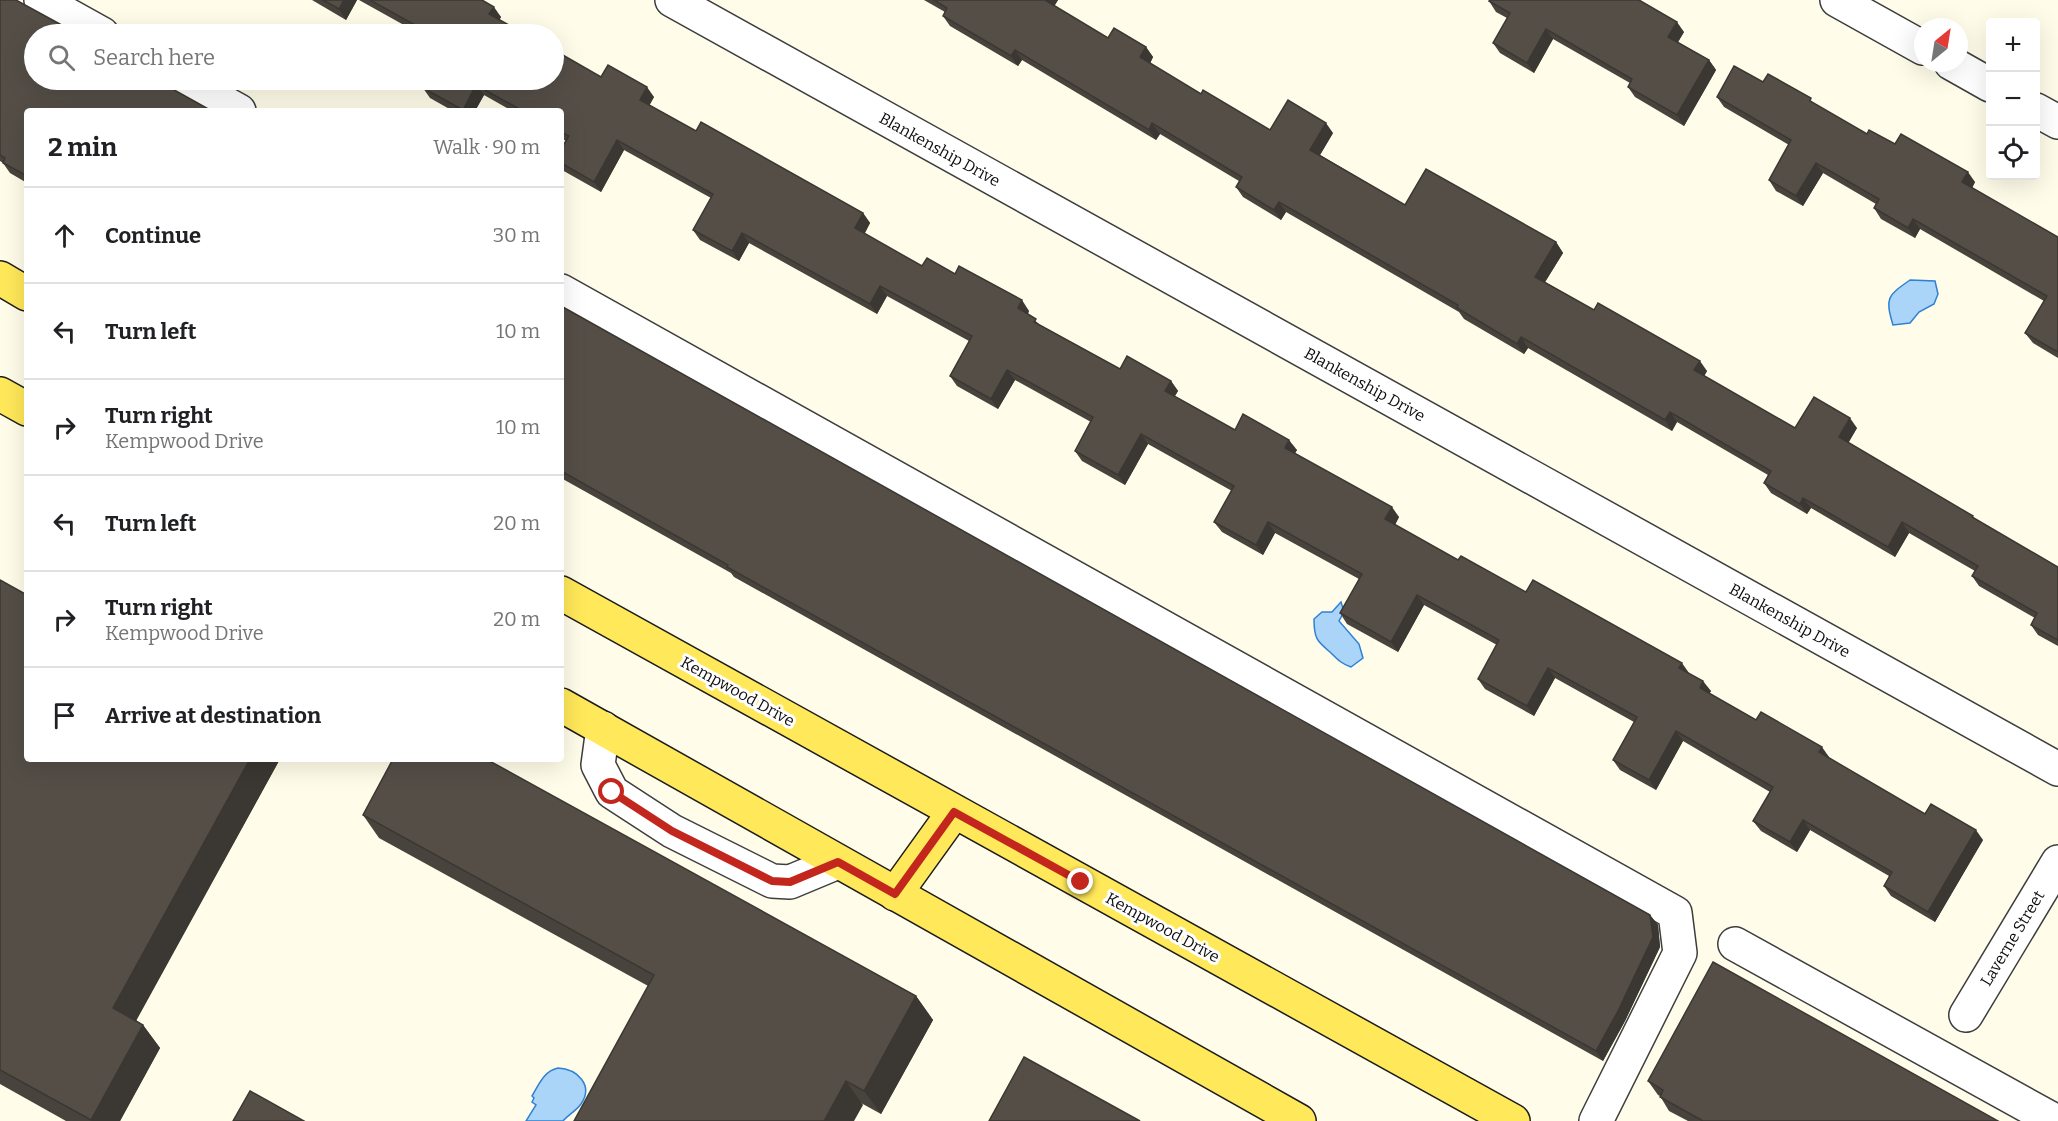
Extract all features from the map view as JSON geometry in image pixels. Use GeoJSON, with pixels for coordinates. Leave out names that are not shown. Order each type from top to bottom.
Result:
{"type":"FeatureCollection","features":[{"type":"Feature","properties":{"kind":"main road"},"geometry":{"type":"LineString","coordinates":[[0,278],[24,292]]}},
{"type":"Feature","properties":{"kind":"main road"},"geometry":{"type":"LineString","coordinates":[[0,394],[24,407]]}},
{"type":"Feature","properties":{"kind":"main road","name":"Kempwood Drive"},"geometry":{"type":"LineString","coordinates":[[564,595],[1513,1121]]}},
{"type":"Feature","properties":{"kind":"main road"},"geometry":{"type":"LineString","coordinates":[[564,707],[1299,1121]]}},
{"type":"Feature","properties":{"kind":"main road"},"geometry":{"type":"LineString","coordinates":[[895,894],[954,812]]}},
{"type":"Feature","properties":{"kind":"street"},"geometry":{"type":"LineString","coordinates":[[40,0],[84,24]]}},
{"type":"Feature","properties":{"kind":"street","name":"Blankenship Drive"},"geometry":{"type":"LineString","coordinates":[[672,0],[2058,769]]}},
{"type":"Feature","properties":{"kind":"street"},"geometry":{"type":"LineString","coordinates":[[1837,0],[1914,43]]}},
{"type":"Feature","properties":{"kind":"street"},"geometry":{"type":"LineString","coordinates":[[1967,72],[1986,83]]}},
{"type":"Feature","properties":{"kind":"street"},"geometry":{"type":"LineString","coordinates":[[201,90],[234,108]]}},
{"type":"Feature","properties":{"kind":"street"},"geometry":{"type":"LineString","coordinates":[[2040,112],[2058,122]]}},
{"type":"Feature","properties":{"kind":"street"},"geometry":{"type":"LineString","coordinates":[[564,293],[1675,913],[1680,953],[1596,1121]]}},
{"type":"Feature","properties":{"kind":"street"},"geometry":{"type":"LineString","coordinates":[[603,728],[598,765],[612,792],[672,831],[772,881],[790,882],[838,862]]}},
{"type":"Feature","properties":{"kind":"street","name":"Laverne Street"},"geometry":{"type":"LineString","coordinates":[[1966,1015],[2058,862]]}},
{"type":"Feature","properties":{"kind":"street"},"geometry":{"type":"LineString","coordinates":[[1735,944],[2055,1121]]}},
{"type":"Feature","properties":{"kind":"water"},"geometry":{"type":"Polygon","coordinates":[[[1910,280],[1935,281],[1938,294],[1934,304],[1919,312],[1910,323],[1893,325],[1889,309],[1890,298],[1910,280]]]}},
{"type":"Feature","properties":{"kind":"water"},"geometry":{"type":"Polygon","coordinates":[[[1341,602],[1344,612],[1339,621],[1359,644],[1363,658],[1351,667],[1340,662],[1322,645],[1315,631],[1314,619],[1322,612],[1332,612],[1341,602]]]}},
{"type":"Feature","properties":{"kind":"water"},"geometry":{"type":"Polygon","coordinates":[[[558,1068],[571,1071],[582,1079],[586,1090],[581,1104],[563,1121],[526,1121],[536,1105],[532,1102],[534,1098],[532,1096],[545,1075],[558,1068]]]}},
{"type":"Feature","properties":{"kind":"building"},"geometry":{"type":"Polygon","coordinates":[[[0,0],[16,0],[60,24],[24,24],[24,90],[174,90],[207,108],[24,108],[24,174],[3,163],[5,158],[0,155],[0,0]]]}},
{"type":"Feature","properties":{"kind":"building"},"geometry":{"type":"Polygon","coordinates":[[[323,0],[344,0],[339,9],[323,0]]]}},
{"type":"Feature","properties":{"kind":"building"},"geometry":{"type":"Polygon","coordinates":[[[370,0],[482,0],[494,7],[489,14],[507,24],[413,24],[370,0]]]}},
{"type":"Feature","properties":{"kind":"building"},"geometry":{"type":"Polygon","coordinates":[[[934,0],[1045,0],[1108,38],[1114,28],[1146,47],[1140,57],[1201,94],[1203,90],[1270,130],[1288,100],[1326,123],[1310,150],[1405,205],[1426,169],[1556,242],[1535,277],[1594,310],[1598,303],[1700,361],[1694,370],[1795,428],[1814,397],[1850,418],[1839,437],[2058,567],[2058,640],[2031,625],[2037,613],[1972,576],[1978,566],[1902,522],[1888,547],[1803,498],[1800,504],[1764,483],[1771,471],[1670,412],[1665,420],[1521,337],[1517,344],[1457,308],[1458,305],[1279,202],[1274,210],[1236,187],[1242,177],[1152,123],[1149,130],[1015,50],[1011,56],[943,16],[947,8],[934,0]]]}},
{"type":"Feature","properties":{"kind":"building"},"geometry":{"type":"Polygon","coordinates":[[[1490,0],[1639,0],[1677,22],[1668,37],[1709,60],[1677,115],[1628,87],[1632,79],[1546,29],[1527,63],[1493,43],[1510,13],[1490,0]]]}},
{"type":"Feature","properties":{"kind":"building"},"geometry":{"type":"Polygon","coordinates":[[[564,56],[601,77],[608,65],[647,87],[640,100],[696,131],[701,122],[863,213],[855,228],[922,266],[927,258],[955,274],[959,266],[1022,300],[1018,308],[1036,319],[1034,322],[1120,369],[1127,356],[1171,381],[1165,391],[1235,430],[1243,414],[1289,440],[1285,448],[1392,507],[1385,519],[1458,560],[1461,556],[1526,592],[1533,580],[1682,663],[1679,668],[1703,681],[1700,688],[1756,720],[1761,712],[1822,747],[1819,752],[1925,814],[1931,804],[1976,830],[1928,912],[1884,886],[1892,872],[1803,820],[1790,842],[1753,821],[1773,787],[1676,731],[1649,780],[1613,760],[1637,717],[1548,668],[1527,706],[1478,679],[1499,640],[1417,595],[1391,642],[1340,613],[1362,574],[1268,522],[1256,545],[1214,522],[1234,486],[1141,434],[1118,475],[1075,451],[1093,417],[1007,370],[991,399],[950,376],[972,336],[880,286],[870,304],[742,233],[732,251],[693,230],[713,194],[617,140],[594,182],[564,165],[564,144],[569,136],[564,134],[564,108],[518,108],[485,90],[564,90],[564,56]]]}},
{"type":"Feature","properties":{"kind":"building"},"geometry":{"type":"Polygon","coordinates":[[[1734,66],[1763,82],[1768,74],[1867,134],[1869,130],[1895,144],[1901,134],[1968,172],[1962,182],[2058,237],[2058,352],[2025,333],[2047,296],[1913,219],[1908,228],[1874,208],[1879,199],[1816,163],[1796,196],[1769,180],[1791,140],[1717,97],[1734,66]]]}},
{"type":"Feature","properties":{"kind":"building"},"geometry":{"type":"Polygon","coordinates":[[[427,90],[473,90],[464,108],[459,108],[427,90]]]}},
{"type":"Feature","properties":{"kind":"building"},"geometry":{"type":"Polygon","coordinates":[[[564,308],[1650,915],[1653,937],[1596,1051],[727,567],[728,565],[564,473],[564,308]]]}},
{"type":"Feature","properties":{"kind":"building"},"geometry":{"type":"Polygon","coordinates":[[[0,580],[24,593],[24,762],[248,762],[113,1008],[143,1025],[91,1120],[0,1070],[0,580]]]}},
{"type":"Feature","properties":{"kind":"building"},"geometry":{"type":"Polygon","coordinates":[[[391,762],[491,762],[916,996],[864,1091],[846,1081],[824,1121],[574,1121],[654,975],[363,815],[391,762]]]}},
{"type":"Feature","properties":{"kind":"building"},"geometry":{"type":"Polygon","coordinates":[[[1713,962],[1998,1121],[1703,1121],[1660,1097],[1663,1090],[1648,1081],[1713,962]]]}},
{"type":"Feature","properties":{"kind":"building"},"geometry":{"type":"Polygon","coordinates":[[[1024,1057],[1140,1121],[989,1121],[1024,1057]]]}},
{"type":"Feature","properties":{"kind":"building"},"geometry":{"type":"Polygon","coordinates":[[[250,1091],[304,1121],[233,1121],[250,1091]]]}},
{"type":"Feature","properties":{"kind":"route"},"geometry":{"type":"LineString","coordinates":[[612,792],[672,831],[772,881],[790,882],[838,862],[895,894],[954,812],[1081,882]]}}]}
